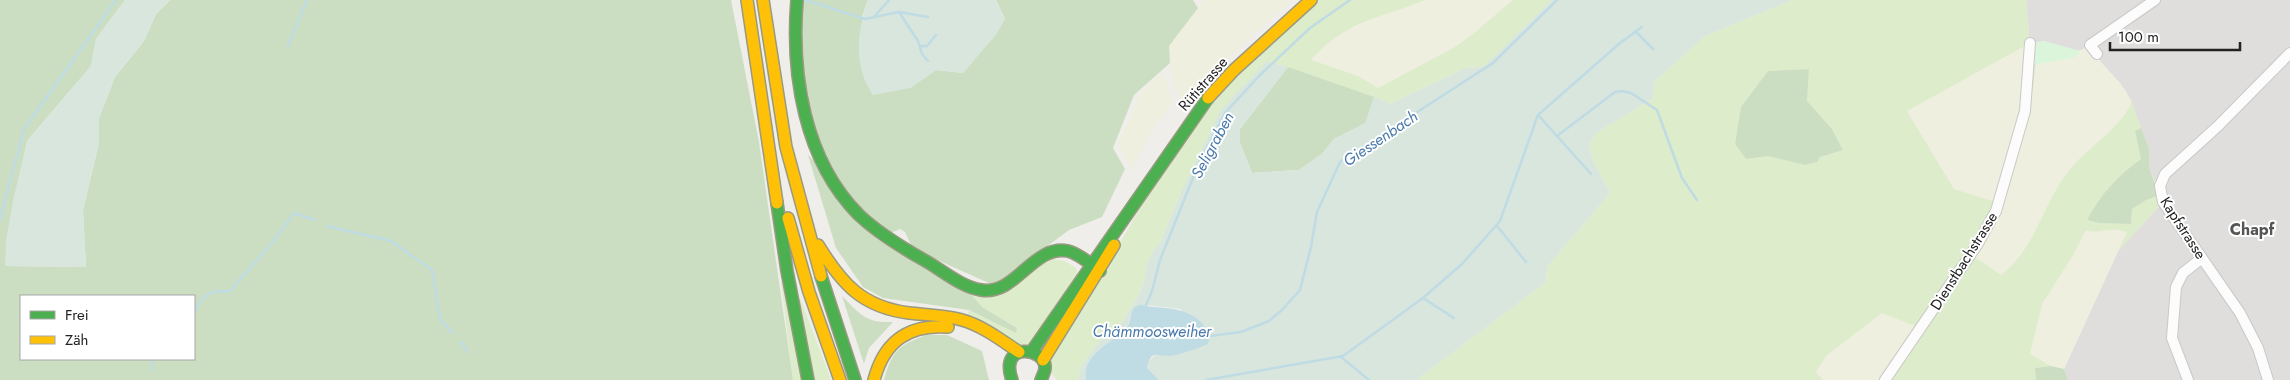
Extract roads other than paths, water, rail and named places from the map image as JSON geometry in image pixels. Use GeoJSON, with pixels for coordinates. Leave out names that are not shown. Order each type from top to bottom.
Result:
{"type":"FeatureCollection","features":[{"type":"Feature","properties":{"kind":"main road"},"geometry":{"type":"LineString","coordinates":[[747,0],[785,262],[808,380]]}},
{"type":"Feature","properties":{"kind":"main road"},"geometry":{"type":"LineString","coordinates":[[763,0],[786,145],[804,220],[825,293],[855,380]]}},
{"type":"Feature","properties":{"kind":"main road"},"geometry":{"type":"LineString","coordinates":[[797,0],[796,48],[804,112],[815,142],[834,181],[844,198],[863,218],[900,246],[982,290],[994,290],[1004,286],[1052,252],[1068,252],[1095,268]]}},
{"type":"Feature","properties":{"kind":"main road","name":"Rütistrasse"},"geometry":{"type":"LineString","coordinates":[[1043,360],[1095,268],[1184,130],[1210,95],[1234,70],[1310,0]]}},
{"type":"Feature","properties":{"kind":"main road"},"geometry":{"type":"LineString","coordinates":[[755,54],[773,155],[791,229],[812,301],[840,380]]}},
{"type":"Feature","properties":{"kind":"main road"},"geometry":{"type":"LineString","coordinates":[[804,220],[836,275],[860,298],[892,310],[970,322],[1019,352],[1032,351],[1043,360],[1045,378]]}},
{"type":"Feature","properties":{"kind":"main road","name":"Rütistrasse"},"geometry":{"type":"LineString","coordinates":[[1032,351],[1095,268]]}},
{"type":"Feature","properties":{"kind":"main road"},"geometry":{"type":"LineString","coordinates":[[874,380],[880,361],[894,342],[908,332],[930,326],[945,327],[970,334],[1010,361]]}},
{"type":"Feature","properties":{"kind":"main road"},"geometry":{"type":"LineString","coordinates":[[1012,380],[1008,371],[1010,361],[1019,352]]}},
{"type":"Feature","properties":{"kind":"street"},"geometry":{"type":"LineString","coordinates":[[2093,50],[2155,0]]}},
{"type":"Feature","properties":{"kind":"street","name":"Dienstbachstrasse"},"geometry":{"type":"LineString","coordinates":[[1885,380],[1977,245],[1996,211],[2025,111],[2030,43]]}},
{"type":"Feature","properties":{"kind":"street","name":"Kapfstrasse"},"geometry":{"type":"LineString","coordinates":[[2268,380],[2260,354],[2248,328],[2162,199],[2160,186],[2163,177],[2224,120],[2290,53]]}},
{"type":"Feature","properties":{"kind":"street"},"geometry":{"type":"LineString","coordinates":[[2188,380],[2172,338],[2176,287],[2183,273],[2202,258]]}},
{"type":"Feature","properties":{"kind":"water","name":"Chämmoosweiher"},"geometry":{"type":"Polygon","coordinates":[[[1139,305],[1180,310],[1194,316],[1200,321],[1210,336],[1208,344],[1173,356],[1152,356],[1147,368],[1159,380],[1086,380],[1088,363],[1099,350],[1127,327],[1133,309],[1139,305]]]}},
{"type":"Feature","properties":{"kind":"waterway"},"geometry":{"type":"LineString","coordinates":[[0,220],[24,129],[116,0]]}},
{"type":"Feature","properties":{"kind":"waterway"},"geometry":{"type":"LineString","coordinates":[[288,46],[307,0]]}},
{"type":"Feature","properties":{"kind":"waterway"},"geometry":{"type":"LineString","coordinates":[[805,0],[865,19],[899,12],[928,17]]}},
{"type":"Feature","properties":{"kind":"waterway"},"geometry":{"type":"LineString","coordinates":[[874,17],[889,0]]}},
{"type":"Feature","properties":{"kind":"waterway","name":"Seligraben"},"geometry":{"type":"LineString","coordinates":[[1146,305],[1152,291],[1160,260],[1199,163],[1225,113],[1259,76],[1310,28],[1350,0]]}},
{"type":"Feature","properties":{"kind":"waterway","name":"Giessenbach"},"geometry":{"type":"LineString","coordinates":[[1210,336],[1241,332],[1269,321],[1300,290],[1311,247],[1317,212],[1340,162],[1493,63],[1557,0]]}},
{"type":"Feature","properties":{"kind":"waterway"},"geometry":{"type":"LineString","coordinates":[[899,12],[918,41],[922,54],[928,61]]}},
{"type":"Feature","properties":{"kind":"waterway"},"geometry":{"type":"LineString","coordinates":[[1206,380],[1343,356],[1423,298],[1462,264],[1500,221],[1538,115],[1620,43],[1642,27]]}},
{"type":"Feature","properties":{"kind":"waterway"},"geometry":{"type":"LineString","coordinates":[[1635,31],[1653,49]]}},
{"type":"Feature","properties":{"kind":"waterway"},"geometry":{"type":"LineString","coordinates":[[920,46],[927,46],[936,35]]}},
{"type":"Feature","properties":{"kind":"waterway"},"geometry":{"type":"LineString","coordinates":[[1538,115],[1557,136],[1615,92],[1631,93],[1657,110],[1682,178],[1697,200]]}},
{"type":"Feature","properties":{"kind":"waterway"},"geometry":{"type":"LineString","coordinates":[[1557,136],[1591,174]]}},
{"type":"Feature","properties":{"kind":"waterway"},"geometry":{"type":"LineString","coordinates":[[195,310],[202,299],[212,292],[230,291],[271,244],[294,213],[315,220]]}},
{"type":"Feature","properties":{"kind":"waterway"},"geometry":{"type":"LineString","coordinates":[[327,226],[391,241],[432,270],[440,319],[453,333]]}},
{"type":"Feature","properties":{"kind":"waterway"},"geometry":{"type":"LineString","coordinates":[[1497,226],[1526,262]]}},
{"type":"Feature","properties":{"kind":"waterway"},"geometry":{"type":"LineString","coordinates":[[1423,298],[1454,318]]}},
{"type":"Feature","properties":{"kind":"waterway"},"geometry":{"type":"LineString","coordinates":[[461,342],[468,352]]}},
{"type":"Feature","properties":{"kind":"waterway"},"geometry":{"type":"LineString","coordinates":[[1341,357],[1369,380]]}},
{"type":"Feature","properties":{"kind":"waterway"},"geometry":{"type":"LineString","coordinates":[[151,370],[154,360]]}},
{"type":"Feature","properties":{"kind":"district","name":"Chapf"},"geometry":{"type":"Point","coordinates":[2252,229]}}]}
